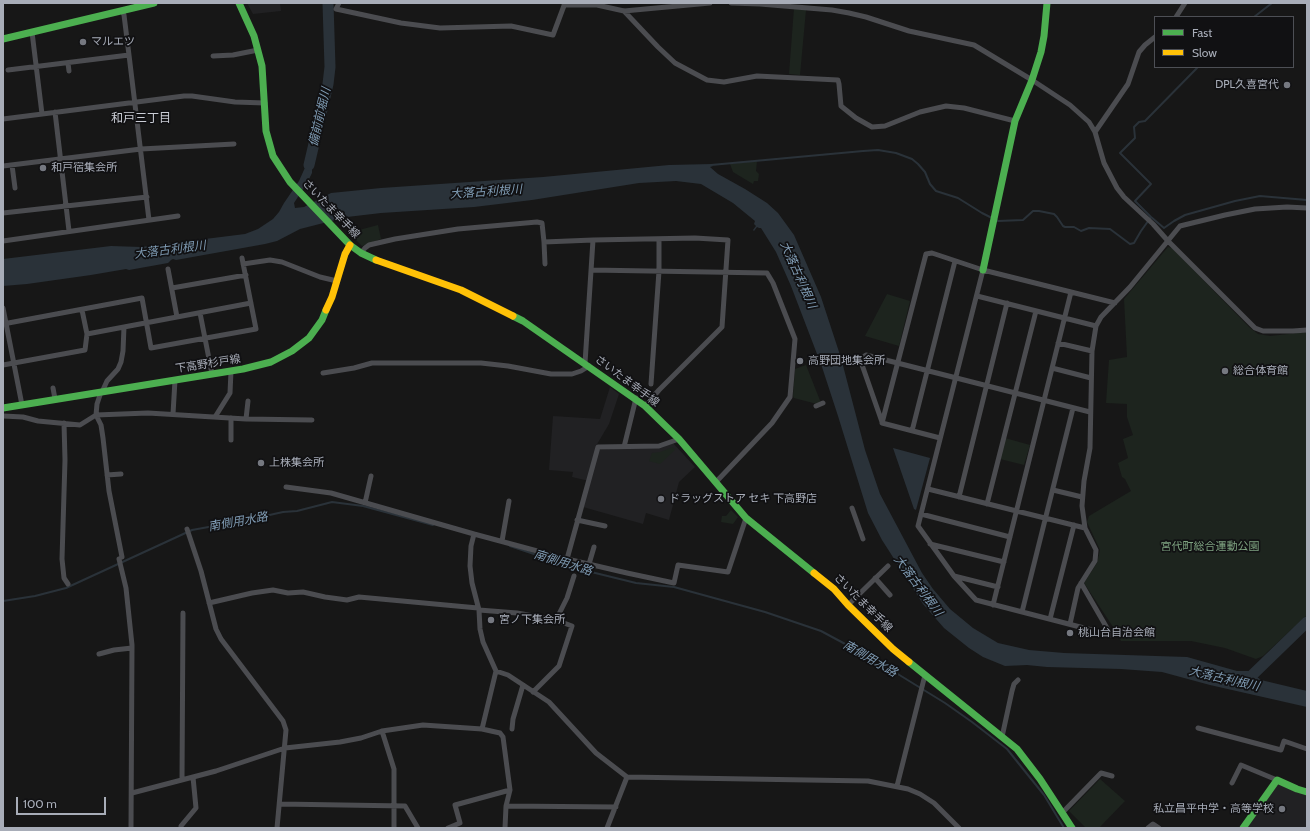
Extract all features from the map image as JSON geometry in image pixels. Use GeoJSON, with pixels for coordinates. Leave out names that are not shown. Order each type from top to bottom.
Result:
{"type":"FeatureCollection","features":[{"type":"Feature","properties":{"kind":"main road"},"geometry":{"type":"LineString","coordinates":[[3,39],[122,11],[142,4],[154,3]]}},
{"type":"Feature","properties":{"kind":"main road","name":"さいたま幸手線"},"geometry":{"type":"LineString","coordinates":[[239,3],[247,18],[258,50],[263,77],[266,131],[270,148],[277,163],[290,182],[350,246],[377,261],[461,290],[501,309],[523,321],[636,398],[679,440],[746,518],[829,584],[848,605],[893,648],[1017,749],[1027,760],[1063,812],[1072,828]]}},
{"type":"Feature","properties":{"kind":"main road"},"geometry":{"type":"LineString","coordinates":[[983,270],[1015,121],[1032,80],[1041,52],[1047,3]]}},
{"type":"Feature","properties":{"kind":"main road","name":"下高野杉戸線"},"geometry":{"type":"LineString","coordinates":[[3,408],[231,371],[271,362],[292,351],[309,338],[322,320],[332,297],[345,254],[350,246]]}},
{"type":"Feature","properties":{"kind":"main road"},"geometry":{"type":"LineString","coordinates":[[1243,828],[1277,780],[1296,789],[1307,792]]}},
{"type":"Feature","properties":{"kind":"street"},"geometry":{"type":"LineString","coordinates":[[339,3],[336,9],[402,24],[440,28],[511,26],[553,34],[564,4],[597,5],[624,11],[710,3]]}},
{"type":"Feature","properties":{"kind":"street"},"geometry":{"type":"LineString","coordinates":[[731,3],[767,4],[832,10],[853,14],[909,31],[974,45],[1070,105],[1089,122],[1095,132],[1104,163],[1117,188],[1124,197],[1153,224],[1255,328],[1263,331],[1307,330]]}},
{"type":"Feature","properties":{"kind":"street"},"geometry":{"type":"LineString","coordinates":[[1177,16],[1185,3]]}},
{"type":"Feature","properties":{"kind":"street"},"geometry":{"type":"LineString","coordinates":[[122,11],[124,15],[149,220]]}},
{"type":"Feature","properties":{"kind":"street"},"geometry":{"type":"LineString","coordinates":[[624,11],[675,63],[707,80],[724,82],[757,76],[838,80],[841,106],[856,118],[872,126],[885,126],[920,112],[946,106],[964,108],[1015,121]]}},
{"type":"Feature","properties":{"kind":"street"},"geometry":{"type":"LineString","coordinates":[[32,32],[42,114]]}},
{"type":"Feature","properties":{"kind":"street"},"geometry":{"type":"LineString","coordinates":[[1095,132],[1128,84],[1139,52],[1154,38]]}},
{"type":"Feature","properties":{"kind":"street"},"geometry":{"type":"LineString","coordinates":[[213,56],[233,55],[258,50]]}},
{"type":"Feature","properties":{"kind":"street"},"geometry":{"type":"LineString","coordinates":[[8,70],[129,56]]}},
{"type":"Feature","properties":{"kind":"street"},"geometry":{"type":"LineString","coordinates":[[68,63],[69,71]]}},
{"type":"Feature","properties":{"kind":"street"},"geometry":{"type":"LineString","coordinates":[[3,119],[192,96],[235,102],[265,103]]}},
{"type":"Feature","properties":{"kind":"street"},"geometry":{"type":"LineString","coordinates":[[55,112],[69,231]]}},
{"type":"Feature","properties":{"kind":"street"},"geometry":{"type":"LineString","coordinates":[[3,166],[140,149],[234,144]]}},
{"type":"Feature","properties":{"kind":"street"},"geometry":{"type":"LineString","coordinates":[[12,165],[15,188]]}},
{"type":"Feature","properties":{"kind":"street"},"geometry":{"type":"LineString","coordinates":[[3,213],[147,197]]}},
{"type":"Feature","properties":{"kind":"street"},"geometry":{"type":"LineString","coordinates":[[1070,624],[1078,588],[1095,561],[1096,550],[1085,528],[1082,497],[1090,448],[1090,378],[1096,326],[1180,226],[1225,214],[1255,209],[1287,207],[1307,208]]}},
{"type":"Feature","properties":{"kind":"street"},"geometry":{"type":"LineString","coordinates":[[3,241],[178,216]]}},
{"type":"Feature","properties":{"kind":"street"},"geometry":{"type":"LineString","coordinates":[[361,253],[369,245],[395,239],[458,229],[537,222],[542,223],[545,264]]}},
{"type":"Feature","properties":{"kind":"street"},"geometry":{"type":"LineString","coordinates":[[544,242],[695,238],[728,240],[722,327],[645,406]]}},
{"type":"Feature","properties":{"kind":"street"},"geometry":{"type":"LineString","coordinates":[[651,384],[659,271],[659,239]]}},
{"type":"Feature","properties":{"kind":"street"},"geometry":{"type":"LineString","coordinates":[[323,373],[354,368],[372,363],[482,363],[551,374],[572,374],[581,371],[587,364],[593,240]]}},
{"type":"Feature","properties":{"kind":"street"},"geometry":{"type":"LineString","coordinates":[[882,423],[926,254],[932,253],[983,270],[1116,303]]}},
{"type":"Feature","properties":{"kind":"street"},"geometry":{"type":"LineString","coordinates":[[4,324],[142,298],[151,348],[256,329],[243,261],[270,260],[282,262],[320,277],[337,281]]}},
{"type":"Feature","properties":{"kind":"street"},"geometry":{"type":"LineString","coordinates":[[912,430],[955,261]]}},
{"type":"Feature","properties":{"kind":"street"},"geometry":{"type":"LineString","coordinates":[[168,269],[177,317]]}},
{"type":"Feature","properties":{"kind":"street"},"geometry":{"type":"LineString","coordinates":[[591,270],[767,273],[773,283],[795,338],[790,397],[772,423],[716,482]]}},
{"type":"Feature","properties":{"kind":"street"},"geometry":{"type":"LineString","coordinates":[[983,270],[918,526],[954,576],[976,600],[1111,635],[1081,583]]}},
{"type":"Feature","properties":{"kind":"street"},"geometry":{"type":"LineString","coordinates":[[172,288],[246,275]]}},
{"type":"Feature","properties":{"kind":"street"},"geometry":{"type":"LineString","coordinates":[[993,604],[1071,292]]}},
{"type":"Feature","properties":{"kind":"street"},"geometry":{"type":"LineString","coordinates":[[977,296],[1096,326]]}},
{"type":"Feature","properties":{"kind":"street"},"geometry":{"type":"LineString","coordinates":[[87,334],[251,303]]}},
{"type":"Feature","properties":{"kind":"street"},"geometry":{"type":"LineString","coordinates":[[959,497],[1007,303]]}},
{"type":"Feature","properties":{"kind":"street"},"geometry":{"type":"LineString","coordinates":[[3,308],[4,324],[14,363],[22,405]]}},
{"type":"Feature","properties":{"kind":"street"},"geometry":{"type":"LineString","coordinates":[[3,365],[85,350],[87,334],[82,310]]}},
{"type":"Feature","properties":{"kind":"street"},"geometry":{"type":"LineString","coordinates":[[987,504],[1036,311]]}},
{"type":"Feature","properties":{"kind":"street"},"geometry":{"type":"LineString","coordinates":[[200,312],[212,374]]}},
{"type":"Feature","properties":{"kind":"street"},"geometry":{"type":"LineString","coordinates":[[124,327],[121,362],[118,369],[108,381],[102,392],[97,404],[96,414],[102,431],[107,475],[131,625],[132,828]]}},
{"type":"Feature","properties":{"kind":"street"},"geometry":{"type":"LineString","coordinates":[[1058,343],[1092,351]]}},
{"type":"Feature","properties":{"kind":"street"},"geometry":{"type":"LineString","coordinates":[[882,423],[860,359],[866,355],[1090,412]]}},
{"type":"Feature","properties":{"kind":"street"},"geometry":{"type":"LineString","coordinates":[[1052,368],[1090,378]]}},
{"type":"Feature","properties":{"kind":"street"},"geometry":{"type":"LineString","coordinates":[[215,417],[230,393],[231,371]]}},
{"type":"Feature","properties":{"kind":"street"},"geometry":{"type":"LineString","coordinates":[[173,414],[175,380]]}},
{"type":"Feature","properties":{"kind":"street"},"geometry":{"type":"LineString","coordinates":[[53,388],[55,399]]}},
{"type":"Feature","properties":{"kind":"street"},"geometry":{"type":"LineString","coordinates":[[624,447],[636,398]]}},
{"type":"Feature","properties":{"kind":"street"},"geometry":{"type":"LineString","coordinates":[[246,419],[248,401]]}},
{"type":"Feature","properties":{"kind":"street"},"geometry":{"type":"LineString","coordinates":[[816,406],[823,403]]}},
{"type":"Feature","properties":{"kind":"street"},"geometry":{"type":"LineString","coordinates":[[1022,612],[1073,408]]}},
{"type":"Feature","properties":{"kind":"street"},"geometry":{"type":"LineString","coordinates":[[3,416],[80,425],[96,414],[148,413],[246,419],[312,420]]}},
{"type":"Feature","properties":{"kind":"street"},"geometry":{"type":"LineString","coordinates":[[231,418],[231,440]]}},
{"type":"Feature","properties":{"kind":"street"},"geometry":{"type":"LineString","coordinates":[[64,423],[65,460],[62,559],[64,578],[68,584]]}},
{"type":"Feature","properties":{"kind":"street"},"geometry":{"type":"LineString","coordinates":[[882,423],[940,438]]}},
{"type":"Feature","properties":{"kind":"street"},"geometry":{"type":"LineString","coordinates":[[567,559],[598,447],[659,446],[679,440]]}},
{"type":"Feature","properties":{"kind":"street"},"geometry":{"type":"LineString","coordinates":[[107,475],[121,474]]}},
{"type":"Feature","properties":{"kind":"street"},"geometry":{"type":"LineString","coordinates":[[365,503],[371,476]]}},
{"type":"Feature","properties":{"kind":"street"},"geometry":{"type":"LineString","coordinates":[[286,487],[331,493],[567,559],[674,583],[678,565],[728,572],[746,518]]}},
{"type":"Feature","properties":{"kind":"street"},"geometry":{"type":"LineString","coordinates":[[928,489],[1085,528]]}},
{"type":"Feature","properties":{"kind":"street"},"geometry":{"type":"LineString","coordinates":[[1052,490],[1082,497]]}},
{"type":"Feature","properties":{"kind":"street"},"geometry":{"type":"LineString","coordinates":[[502,541],[509,500]]}},
{"type":"Feature","properties":{"kind":"street"},"geometry":{"type":"LineString","coordinates":[[852,508],[863,539]]}},
{"type":"Feature","properties":{"kind":"street"},"geometry":{"type":"LineString","coordinates":[[921,514],[1010,537]]}},
{"type":"Feature","properties":{"kind":"street"},"geometry":{"type":"LineString","coordinates":[[577,520],[604,526]]}},
{"type":"Feature","properties":{"kind":"street"},"geometry":{"type":"LineString","coordinates":[[1050,619],[1074,525]]}},
{"type":"Feature","properties":{"kind":"street"},"geometry":{"type":"LineString","coordinates":[[187,529],[201,571],[216,630],[221,639],[283,721],[286,730],[277,828]]}},
{"type":"Feature","properties":{"kind":"street"},"geometry":{"type":"LineString","coordinates":[[474,534],[471,546],[470,566],[472,583],[479,609],[480,630],[483,642],[496,671],[482,729]]}},
{"type":"Feature","properties":{"kind":"street"},"geometry":{"type":"LineString","coordinates":[[930,544],[1004,562]]}},
{"type":"Feature","properties":{"kind":"street"},"geometry":{"type":"LineString","coordinates":[[589,564],[594,547]]}},
{"type":"Feature","properties":{"kind":"street"},"geometry":{"type":"LineString","coordinates":[[848,605],[888,566]]}},
{"type":"Feature","properties":{"kind":"street"},"geometry":{"type":"LineString","coordinates":[[556,620],[567,598],[574,576]]}},
{"type":"Feature","properties":{"kind":"street"},"geometry":{"type":"LineString","coordinates":[[954,576],[998,587]]}},
{"type":"Feature","properties":{"kind":"street"},"geometry":{"type":"LineString","coordinates":[[875,578],[890,594]]}},
{"type":"Feature","properties":{"kind":"street"},"geometry":{"type":"LineString","coordinates":[[209,603],[252,593],[273,590],[288,593],[303,592],[325,598],[347,600],[359,597],[517,613],[556,620],[572,626],[559,666],[533,692]]}},
{"type":"Feature","properties":{"kind":"street"},"geometry":{"type":"LineString","coordinates":[[182,780],[183,613]]}},
{"type":"Feature","properties":{"kind":"street"},"geometry":{"type":"LineString","coordinates":[[99,654],[114,650],[132,648]]}},
{"type":"Feature","properties":{"kind":"street"},"geometry":{"type":"LineString","coordinates":[[496,671],[508,675],[549,702],[596,753],[627,777],[868,781],[897,786],[920,794],[934,803],[959,828]]}},
{"type":"Feature","properties":{"kind":"street"},"geometry":{"type":"LineString","coordinates":[[897,786],[925,675]]}},
{"type":"Feature","properties":{"kind":"street"},"geometry":{"type":"LineString","coordinates":[[1002,737],[1012,691],[1014,684],[1018,680]]}},
{"type":"Feature","properties":{"kind":"street"},"geometry":{"type":"LineString","coordinates":[[512,729],[513,719],[523,685]]}},
{"type":"Feature","properties":{"kind":"street"},"geometry":{"type":"LineString","coordinates":[[132,793],[216,771],[285,748],[340,742],[361,738],[382,731],[423,725],[482,729],[500,733],[503,737],[510,790],[506,806],[505,828]]}},
{"type":"Feature","properties":{"kind":"street"},"geometry":{"type":"LineString","coordinates":[[1198,728],[1281,750],[1284,741],[1307,749]]}},
{"type":"Feature","properties":{"kind":"street"},"geometry":{"type":"LineString","coordinates":[[382,731],[394,769],[394,828]]}},
{"type":"Feature","properties":{"kind":"street"},"geometry":{"type":"LineString","coordinates":[[1232,783],[1241,765],[1277,780]]}},
{"type":"Feature","properties":{"kind":"street"},"geometry":{"type":"LineString","coordinates":[[1063,812],[1101,773],[1112,776]]}},
{"type":"Feature","properties":{"kind":"street"},"geometry":{"type":"LineString","coordinates":[[181,828],[196,808],[193,777]]}},
{"type":"Feature","properties":{"kind":"street"},"geometry":{"type":"LineString","coordinates":[[607,828],[627,777]]}},
{"type":"Feature","properties":{"kind":"street"},"geometry":{"type":"LineString","coordinates":[[448,828],[460,823],[455,806],[510,790]]}},
{"type":"Feature","properties":{"kind":"street"},"geometry":{"type":"LineString","coordinates":[[280,804],[405,806],[418,828]]}},
{"type":"Feature","properties":{"kind":"street"},"geometry":{"type":"LineString","coordinates":[[506,806],[616,806]]}},
{"type":"Feature","properties":{"kind":"street"},"geometry":{"type":"LineString","coordinates":[[1148,828],[1153,824],[1159,828]]}},
{"type":"Feature","properties":{"kind":"shaded area"},"geometry":{"type":"Polygon","coordinates":[[[247,3],[280,3],[281,11],[253,14],[247,3]]]}},
{"type":"Feature","properties":{"kind":"shaded area"},"geometry":{"type":"Polygon","coordinates":[[[610,387],[619,394],[609,424],[595,450],[632,448],[673,443],[695,467],[679,482],[669,520],[646,513],[643,524],[583,507],[589,481],[572,477],[573,472],[549,470],[553,416],[600,419],[610,387]]]}},
{"type":"Feature","properties":{"kind":"shaded area","name":"私立昌平中学・高等学校"},"geometry":{"type":"Polygon","coordinates":[[[1277,782],[1307,793],[1307,828],[1244,828],[1277,782]]]}},
{"type":"Feature","properties":{"kind":"green space"},"geometry":{"type":"Polygon","coordinates":[[[794,8],[806,10],[800,75],[789,74],[794,8]]]}},
{"type":"Feature","properties":{"kind":"green space"},"geometry":{"type":"Polygon","coordinates":[[[757,161],[756,171],[759,174],[758,181],[754,181],[753,184],[733,172],[730,164],[757,161]]]}},
{"type":"Feature","properties":{"kind":"green space"},"geometry":{"type":"Polygon","coordinates":[[[378,225],[381,239],[362,246],[350,236],[359,230],[378,225]]]}},
{"type":"Feature","properties":{"kind":"green space","name":"宮代町総合運動公園"},"geometry":{"type":"Polygon","coordinates":[[[1168,247],[1172,248],[1249,327],[1258,334],[1270,336],[1307,332],[1307,615],[1263,656],[1256,659],[1225,648],[1191,641],[1121,641],[1084,583],[1097,563],[1100,550],[1087,522],[1089,516],[1131,491],[1125,479],[1122,477],[1118,463],[1128,458],[1123,439],[1133,435],[1127,417],[1127,404],[1106,403],[1109,360],[1127,357],[1124,299],[1168,247]]]}},
{"type":"Feature","properties":{"kind":"green space"},"geometry":{"type":"Polygon","coordinates":[[[887,294],[910,301],[899,346],[865,336],[887,294]]]}},
{"type":"Feature","properties":{"kind":"green space"},"geometry":{"type":"Polygon","coordinates":[[[806,365],[821,403],[817,404],[794,398],[793,396],[795,369],[806,365]]]}},
{"type":"Feature","properties":{"kind":"green space"},"geometry":{"type":"Polygon","coordinates":[[[1005,438],[1030,445],[1024,465],[1000,459],[1005,438]]]}},
{"type":"Feature","properties":{"kind":"green space"},"geometry":{"type":"Polygon","coordinates":[[[673,447],[675,450],[660,464],[649,461],[652,453],[660,452],[673,447]]]}},
{"type":"Feature","properties":{"kind":"green space"},"geometry":{"type":"Polygon","coordinates":[[[731,510],[738,517],[733,524],[721,522],[722,516],[726,516],[731,510]]]}},
{"type":"Feature","properties":{"kind":"green space"},"geometry":{"type":"Polygon","coordinates":[[[1100,779],[1125,801],[1099,828],[1086,828],[1069,811],[1100,779]]]}},
{"type":"Feature","properties":{"kind":"water","name":"大落古利根川"},"geometry":{"type":"Polygon","coordinates":[[[312,152],[312,173],[294,203],[295,208],[304,207],[331,193],[381,188],[543,177],[669,165],[712,164],[713,166],[710,167],[718,174],[767,203],[778,213],[794,235],[821,297],[841,358],[865,450],[880,494],[922,573],[950,609],[973,628],[998,643],[1029,650],[1064,653],[1187,657],[1237,671],[1249,671],[1261,680],[1307,691],[1307,707],[1210,685],[1162,672],[1027,665],[1005,666],[983,657],[944,628],[923,604],[882,540],[868,513],[822,367],[791,286],[776,252],[761,228],[757,227],[754,231],[753,230],[756,226],[754,224],[755,221],[733,203],[701,184],[676,181],[639,183],[532,200],[474,207],[381,213],[347,217],[300,229],[277,241],[265,244],[176,260],[173,259],[168,263],[129,270],[126,269],[27,284],[3,286],[3,259],[111,246],[141,247],[245,234],[258,229],[273,219],[279,212],[299,181],[312,152]]]}},
{"type":"Feature","properties":{"kind":"water"},"geometry":{"type":"Polygon","coordinates":[[[893,448],[930,458],[916,510],[914,509],[893,448]]]}},
{"type":"Feature","properties":{"kind":"waterway","name":"備前前堀川"},"geometry":{"type":"LineString","coordinates":[[309,165],[328,84],[330,67],[328,3]]}},
{"type":"Feature","properties":{"kind":"waterway"},"geometry":{"type":"LineString","coordinates":[[1255,16],[1272,3]]}},
{"type":"Feature","properties":{"kind":"waterway"},"geometry":{"type":"LineString","coordinates":[[1151,217],[1135,201],[1151,184],[1120,153],[1135,138],[1134,127],[1139,122],[1145,121],[1197,68]]}},
{"type":"Feature","properties":{"kind":"waterway"},"geometry":{"type":"LineString","coordinates":[[711,165],[878,150],[896,153],[912,159],[918,164],[925,172],[930,184],[936,191],[958,198],[998,221],[1023,220],[1033,211],[1039,211],[1054,214],[1065,227],[1074,227],[1081,231],[1089,228],[1110,229],[1130,244],[1134,243],[1151,217],[1164,228],[1185,215],[1235,201],[1260,196],[1307,200]]}},
{"type":"Feature","properties":{"kind":"waterway","name":"南側用水路"},"geometry":{"type":"LineString","coordinates":[[3,601],[35,596],[66,588],[192,530],[283,512],[297,511],[332,502],[363,506],[433,525]]}},
{"type":"Feature","properties":{"kind":"waterway","name":"南側用水路"},"geometry":{"type":"LineString","coordinates":[[510,546],[579,569],[636,583],[674,587],[765,612],[821,631],[875,660],[945,703],[1007,749],[1044,795],[1064,828]]}},
{"type":"Feature","properties":{"kind":"waterway","name":"大落古利根川"},"geometry":{"type":"LineString","coordinates":[[1243,684],[1307,622]]}},
{"type":"Feature","properties":{"kind":"traffic: fast"},"geometry":{"type":"LineString","coordinates":[[3,39],[154,3]]}},
{"type":"Feature","properties":{"kind":"traffic: fast"},"geometry":{"type":"LineString","coordinates":[[239,3],[254,36],[262,66],[266,131],[273,156],[290,182],[350,245],[361,253],[376,260]]}},
{"type":"Feature","properties":{"kind":"traffic: fast"},"geometry":{"type":"LineString","coordinates":[[983,270],[1015,121],[1032,80],[1041,52],[1047,3]]}},
{"type":"Feature","properties":{"kind":"traffic: fast"},"geometry":{"type":"LineString","coordinates":[[3,408],[243,369],[271,362],[292,351],[309,338],[322,320],[326,310]]}},
{"type":"Feature","properties":{"kind":"traffic: fast"},"geometry":{"type":"LineString","coordinates":[[513,316],[523,321],[645,406],[679,439],[746,518],[814,573]]}},
{"type":"Feature","properties":{"kind":"traffic: fast"},"geometry":{"type":"LineString","coordinates":[[909,662],[1017,749],[1040,779],[1072,828]]}},
{"type":"Feature","properties":{"kind":"traffic: fast"},"geometry":{"type":"LineString","coordinates":[[1243,828],[1277,780],[1307,792]]}},
{"type":"Feature","properties":{"kind":"traffic: slow"},"geometry":{"type":"LineString","coordinates":[[326,310],[332,297],[345,254],[350,245]]}},
{"type":"Feature","properties":{"kind":"traffic: slow"},"geometry":{"type":"LineString","coordinates":[[376,260],[461,290],[513,316]]}},
{"type":"Feature","properties":{"kind":"traffic: slow"},"geometry":{"type":"LineString","coordinates":[[814,573],[834,589],[848,605],[893,649],[909,662]]}},
{"type":"Feature","properties":{"kind":"place","name":"マルエツ"},"geometry":{"type":"Point","coordinates":[83,42]}},
{"type":"Feature","properties":{"kind":"place","name":"DPL久喜宮代"},"geometry":{"type":"Point","coordinates":[1287,85]}},
{"type":"Feature","properties":{"kind":"place","name":"和戸宿集会所"},"geometry":{"type":"Point","coordinates":[43,168]}},
{"type":"Feature","properties":{"kind":"place","name":"高野団地集会所"},"geometry":{"type":"Point","coordinates":[800,361]}},
{"type":"Feature","properties":{"kind":"place","name":"総合体育館"},"geometry":{"type":"Point","coordinates":[1225,371]}},
{"type":"Feature","properties":{"kind":"place","name":"上株集会所"},"geometry":{"type":"Point","coordinates":[261,463]}},
{"type":"Feature","properties":{"kind":"place","name":"ドラッグストア セキ 下高野店"},"geometry":{"type":"Point","coordinates":[661,499]}},
{"type":"Feature","properties":{"kind":"place","name":"宮ノ下集会所"},"geometry":{"type":"Point","coordinates":[491,620]}},
{"type":"Feature","properties":{"kind":"place","name":"桃山台自治会館"},"geometry":{"type":"Point","coordinates":[1070,633]}},
{"type":"Feature","properties":{"kind":"place","name":"私立昌平中学・高等学校"},"geometry":{"type":"Point","coordinates":[1282,809]}},
{"type":"Feature","properties":{"kind":"district","name":"和戸三丁目"},"geometry":{"type":"Point","coordinates":[141,118]}}]}
